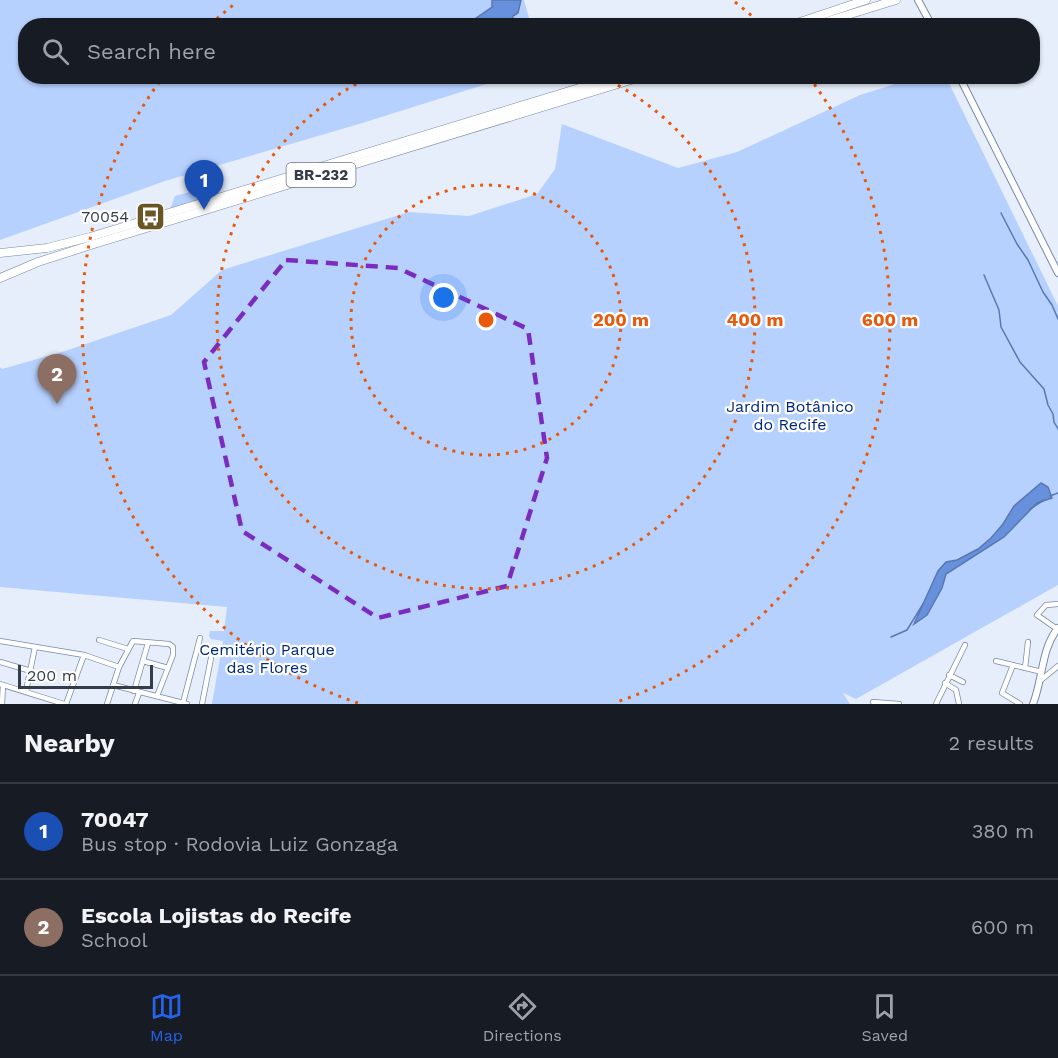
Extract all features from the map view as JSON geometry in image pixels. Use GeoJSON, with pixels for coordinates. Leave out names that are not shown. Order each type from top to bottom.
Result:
{"type":"FeatureCollection","features":[{"type":"Feature","properties":{"kind":"highway"},"geometry":{"type":"LineString","coordinates":[[812,18],[866,0]]}},
{"type":"Feature","properties":{"kind":"highway"},"geometry":{"type":"LineString","coordinates":[[838,18],[896,0]]}},
{"type":"Feature","properties":{"kind":"highway","name":"BR-232"},"geometry":{"type":"LineString","coordinates":[[0,253],[46,248],[90,237],[594,84]]}},
{"type":"Feature","properties":{"kind":"highway","name":"BR-232"},"geometry":{"type":"LineString","coordinates":[[0,278],[38,262],[94,244],[618,84]]}},
{"type":"Feature","properties":{"kind":"main road"},"geometry":{"type":"LineString","coordinates":[[918,0],[928,18]]}},
{"type":"Feature","properties":{"kind":"main road"},"geometry":{"type":"LineString","coordinates":[[963,84],[1058,273]]}},
{"type":"Feature","properties":{"kind":"main road"},"geometry":{"type":"LineString","coordinates":[[1033,704],[1041,680],[1049,641],[1057,628]]}},
{"type":"Feature","properties":{"kind":"street"},"geometry":{"type":"LineString","coordinates":[[1057,628],[1037,615],[1046,605],[1058,604]]}},
{"type":"Feature","properties":{"kind":"street"},"geometry":{"type":"LineString","coordinates":[[113,685],[172,702],[185,703],[200,638]]}},
{"type":"Feature","properties":{"kind":"street"},"geometry":{"type":"LineString","coordinates":[[99,640],[128,649]]}},
{"type":"Feature","properties":{"kind":"street"},"geometry":{"type":"LineString","coordinates":[[0,641],[84,655],[119,667]]}},
{"type":"Feature","properties":{"kind":"street"},"geometry":{"type":"LineString","coordinates":[[106,704],[119,667],[133,641],[172,645],[174,650],[156,696]]}},
{"type":"Feature","properties":{"kind":"street"},"geometry":{"type":"LineString","coordinates":[[1025,668],[1028,642]]}},
{"type":"Feature","properties":{"kind":"street"},"geometry":{"type":"LineString","coordinates":[[135,704],[148,643]]}},
{"type":"Feature","properties":{"kind":"street"},"geometry":{"type":"LineString","coordinates":[[936,704],[965,645]]}},
{"type":"Feature","properties":{"kind":"street"},"geometry":{"type":"LineString","coordinates":[[26,691],[35,647]]}},
{"type":"Feature","properties":{"kind":"street"},"geometry":{"type":"LineString","coordinates":[[198,647],[212,653],[202,704]]}},
{"type":"Feature","properties":{"kind":"street"},"geometry":{"type":"LineString","coordinates":[[2,704],[1,684],[65,704],[84,655]]}},
{"type":"Feature","properties":{"kind":"street"},"geometry":{"type":"LineString","coordinates":[[143,661],[168,668]]}},
{"type":"Feature","properties":{"kind":"street"},"geometry":{"type":"LineString","coordinates":[[996,661],[1042,672]]}},
{"type":"Feature","properties":{"kind":"street"},"geometry":{"type":"LineString","coordinates":[[0,662],[31,670]]}},
{"type":"Feature","properties":{"kind":"street"},"geometry":{"type":"LineString","coordinates":[[1013,665],[1002,693],[1020,704]]}},
{"type":"Feature","properties":{"kind":"street"},"geometry":{"type":"LineString","coordinates":[[1041,680],[1058,666]]}},
{"type":"Feature","properties":{"kind":"street"},"geometry":{"type":"LineString","coordinates":[[949,675],[963,682]]}},
{"type":"Feature","properties":{"kind":"street"},"geometry":{"type":"LineString","coordinates":[[945,683],[956,690],[958,704]]}},
{"type":"Feature","properties":{"kind":"street"},"geometry":{"type":"LineString","coordinates":[[873,702],[899,704]]}},
{"type":"Feature","properties":{"kind":"highlighted area"},"geometry":{"type":"Polygon","coordinates":[[[286,260],[398,268],[528,329],[547,458],[507,586],[378,618],[242,531],[204,362],[286,260]]]}},
{"type":"Feature","properties":{"kind":"green space"},"geometry":{"type":"Polygon","coordinates":[[[0,0],[524,0],[529,18],[18,18],[18,84],[487,84],[165,181],[0,240],[0,0]]]}},
{"type":"Feature","properties":{"kind":"green space","name":"Jardim Botânico do Recife"},"geometry":{"type":"Polygon","coordinates":[[[895,84],[949,84],[1058,306],[1058,585],[856,699],[843,693],[850,704],[212,704],[223,641],[211,639],[209,636],[210,631],[224,631],[227,607],[0,587],[0,367],[2,369],[65,351],[171,315],[222,270],[409,212],[469,216],[537,194],[555,169],[562,124],[678,168],[737,152],[860,95],[895,84]]]}},
{"type":"Feature","properties":{"kind":"green space"},"geometry":{"type":"Polygon","coordinates":[[[197,190],[203,191],[207,197],[170,209],[175,196],[197,190]]]}},
{"type":"Feature","properties":{"kind":"water"},"geometry":{"type":"Polygon","coordinates":[[[492,0],[521,0],[518,13],[513,18],[476,18],[492,7],[492,0]]]}},
{"type":"Feature","properties":{"kind":"water"},"geometry":{"type":"Polygon","coordinates":[[[1041,483],[1048,487],[1052,498],[1037,503],[1004,537],[946,574],[942,588],[927,615],[914,624],[938,571],[946,562],[957,560],[978,549],[1003,524],[1014,506],[1041,483]]]}},
{"type":"Feature","properties":{"kind":"waterway"},"geometry":{"type":"LineString","coordinates":[[1001,213],[1058,319]]}},
{"type":"Feature","properties":{"kind":"waterway"},"geometry":{"type":"LineString","coordinates":[[984,275],[999,310],[1001,327],[1020,362],[1044,389],[1058,429]]}},
{"type":"Feature","properties":{"kind":"waterway"},"geometry":{"type":"LineString","coordinates":[[1050,496],[1058,493]]}},
{"type":"Feature","properties":{"kind":"waterway"},"geometry":{"type":"LineString","coordinates":[[1030,509],[1044,500]]}},
{"type":"Feature","properties":{"kind":"waterway"},"geometry":{"type":"LineString","coordinates":[[891,637],[907,630],[923,604]]}},
{"type":"Feature","properties":{"kind":"place","name":"70047"},"geometry":{"type":"Point","coordinates":[204,210]}},
{"type":"Feature","properties":{"kind":"place","name":"70054"},"geometry":{"type":"Point","coordinates":[150,216]}},
{"type":"Feature","properties":{"kind":"place","name":"Escola Lojistas do Recife"},"geometry":{"type":"Point","coordinates":[57,404]}},
{"type":"Feature","properties":{"kind":"park label","name":"Cemitério Parque das Flores"},"geometry":{"type":"Point","coordinates":[267,658]}}]}
